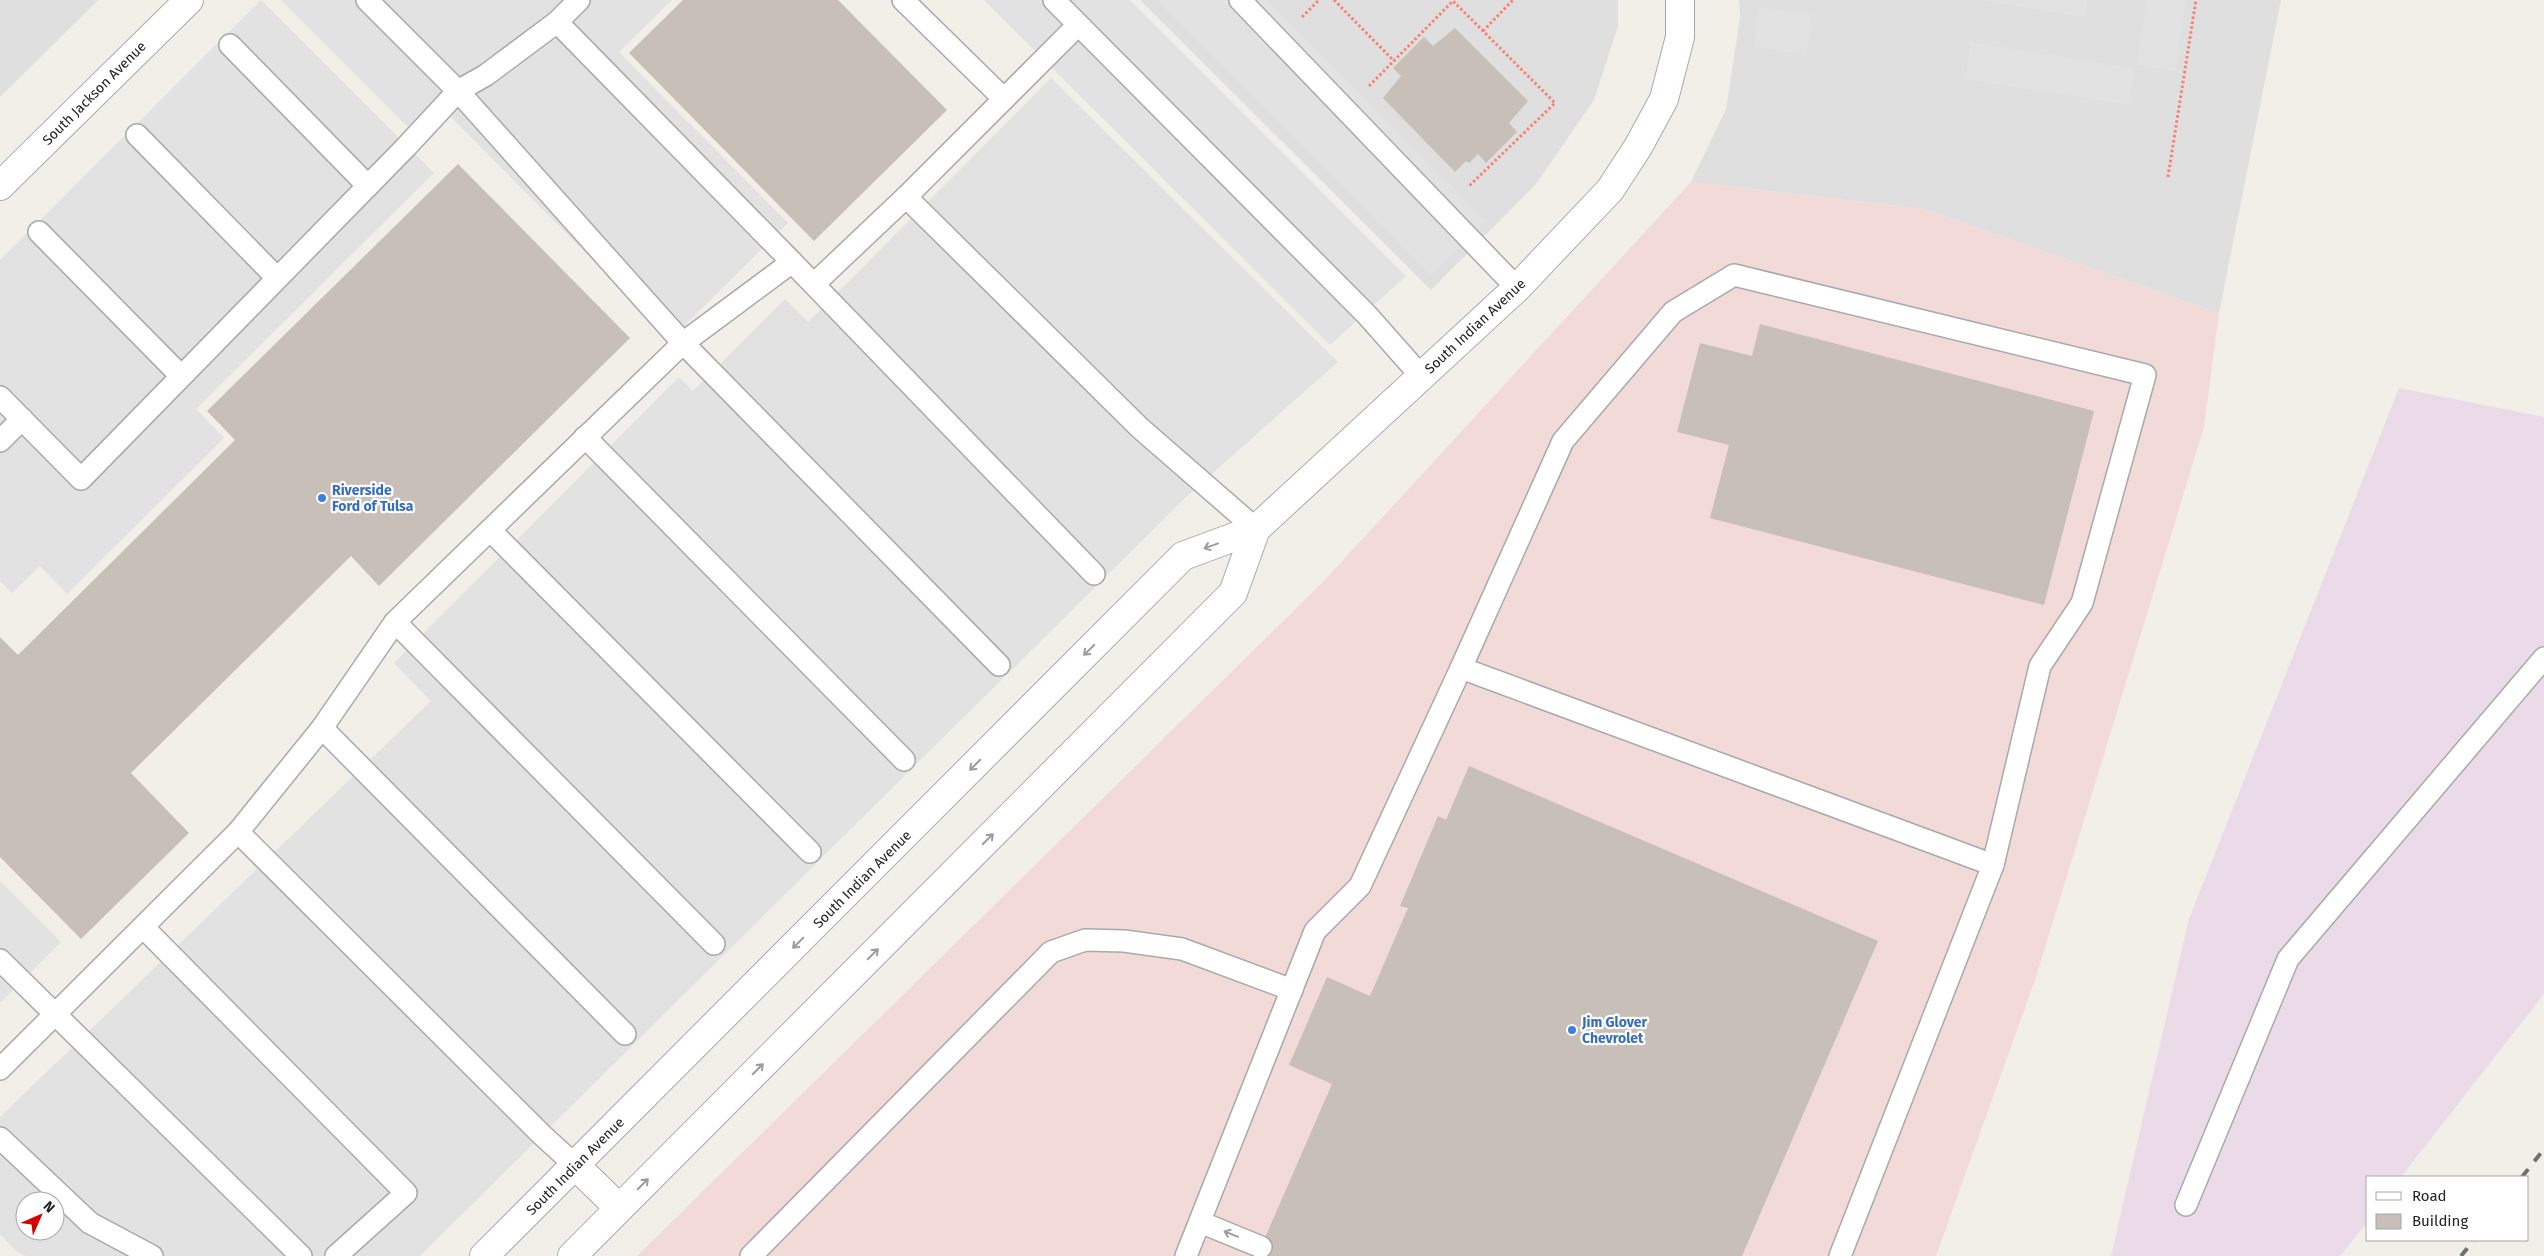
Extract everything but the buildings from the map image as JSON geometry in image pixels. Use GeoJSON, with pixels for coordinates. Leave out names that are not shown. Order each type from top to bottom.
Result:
{"type":"FeatureCollection","features":[{"type":"Feature","properties":{"kind":"street","name":"South Jackson Avenue"},"geometry":{"type":"LineString","coordinates":[[0,186],[189,0]]}},
{"type":"Feature","properties":{"kind":"street","name":"South Indian Avenue"},"geometry":{"type":"LineString","coordinates":[[484,1256],[1184,556],[1256,529],[1517,288],[1610,190],[1638,147],[1664,99],[1680,37],[1680,0]]}},
{"type":"Feature","properties":{"kind":"street","name":"South Indian Avenue"},"geometry":{"type":"LineString","coordinates":[[572,1256],[1234,593],[1256,529]]}},
{"type":"Feature","properties":{"kind":"street"},"geometry":{"type":"LineString","coordinates":[[576,1166],[619,1208]]}},
{"type":"Feature","properties":{"kind":"lane"},"geometry":{"type":"LineString","coordinates":[[367,0],[458,91],[683,343],[999,665]]}},
{"type":"Feature","properties":{"kind":"lane"},"geometry":{"type":"LineString","coordinates":[[0,397],[81,479],[368,186],[458,91],[486,75],[557,22],[579,0]]}},
{"type":"Feature","properties":{"kind":"lane"},"geometry":{"type":"LineString","coordinates":[[903,0],[1004,99]]}},
{"type":"Feature","properties":{"kind":"lane"},"geometry":{"type":"LineString","coordinates":[[1054,0],[1366,315],[1421,376]]}},
{"type":"Feature","properties":{"kind":"lane"},"geometry":{"type":"LineString","coordinates":[[1240,0],[1517,288]]}},
{"type":"Feature","properties":{"kind":"lane"},"geometry":{"type":"LineString","coordinates":[[557,22],[814,284],[1094,574]]}},
{"type":"Feature","properties":{"kind":"lane"},"geometry":{"type":"LineString","coordinates":[[814,284],[906,197],[1078,25]]}},
{"type":"Feature","properties":{"kind":"lane"},"geometry":{"type":"LineString","coordinates":[[230,45],[368,186]]}},
{"type":"Feature","properties":{"kind":"lane"},"geometry":{"type":"LineString","coordinates":[[137,135],[277,278]]}},
{"type":"Feature","properties":{"kind":"lane"},"geometry":{"type":"LineString","coordinates":[[906,197],[1140,428],[1256,529]]}},
{"type":"Feature","properties":{"kind":"lane"},"geometry":{"type":"LineString","coordinates":[[39,232],[181,376]]}},
{"type":"Feature","properties":{"kind":"lane"},"geometry":{"type":"LineString","coordinates":[[0,1069],[144,928],[238,832],[322,728],[396,622],[683,343],[792,262]]}},
{"type":"Feature","properties":{"kind":"lane"},"geometry":{"type":"LineString","coordinates":[[1186,1256],[1315,931],[1360,886],[1462,668],[1563,441],[1673,312],[1734,275],[2145,375],[2082,603],[2040,666],[1993,865],[1840,1256]]}},
{"type":"Feature","properties":{"kind":"lane"},"geometry":{"type":"LineString","coordinates":[[0,440],[22,419]]}},
{"type":"Feature","properties":{"kind":"lane"},"geometry":{"type":"LineString","coordinates":[[585,437],[904,760]]}},
{"type":"Feature","properties":{"kind":"lane"},"geometry":{"type":"LineString","coordinates":[[490,530],[810,852]]}},
{"type":"Feature","properties":{"kind":"lane"},"geometry":{"type":"LineString","coordinates":[[396,622],[714,944]]}},
{"type":"Feature","properties":{"kind":"lane"},"geometry":{"type":"LineString","coordinates":[[2186,1205],[2288,959],[2544,658]]}},
{"type":"Feature","properties":{"kind":"lane"},"geometry":{"type":"LineString","coordinates":[[1462,668],[1993,865]]}},
{"type":"Feature","properties":{"kind":"lane"},"geometry":{"type":"LineString","coordinates":[[322,728],[625,1034]]}},
{"type":"Feature","properties":{"kind":"lane"},"geometry":{"type":"LineString","coordinates":[[238,832],[542,1135],[576,1166]]}},
{"type":"Feature","properties":{"kind":"lane"},"geometry":{"type":"LineString","coordinates":[[144,928],[406,1192],[336,1256]]}},
{"type":"Feature","properties":{"kind":"lane"},"geometry":{"type":"LineString","coordinates":[[751,1256],[1051,952],[1085,940],[1124,941],[1182,949],[1292,990]]}},
{"type":"Feature","properties":{"kind":"lane"},"geometry":{"type":"LineString","coordinates":[[0,960],[301,1256]]}},
{"type":"Feature","properties":{"kind":"lane"},"geometry":{"type":"LineString","coordinates":[[0,1138],[90,1223],[152,1256]]}},
{"type":"Feature","properties":{"kind":"lane"},"geometry":{"type":"LineString","coordinates":[[1200,1222],[1261,1247]]}},
{"type":"Feature","properties":{"kind":"path"},"geometry":{"type":"LineString","coordinates":[[1298,21],[1319,0]]}},
{"type":"Feature","properties":{"kind":"path"},"geometry":{"type":"LineString","coordinates":[[1334,0],[1394,61]]}},
{"type":"Feature","properties":{"kind":"path"},"geometry":{"type":"LineString","coordinates":[[1483,31],[1513,0]]}},
{"type":"Feature","properties":{"kind":"path"},"geometry":{"type":"LineString","coordinates":[[2168,177],[2196,0]]}},
{"type":"Feature","properties":{"kind":"path"},"geometry":{"type":"LineString","coordinates":[[1366,89],[1453,1],[1555,103],[1466,189]]}},
{"type":"Feature","properties":{"kind":"shaded area"},"geometry":{"type":"Polygon","coordinates":[[[0,0],[98,0],[0,97],[0,0]]]}},
{"type":"Feature","properties":{"kind":"shaded area"},"geometry":{"type":"Polygon","coordinates":[[[261,0],[434,173],[196,409],[224,438],[67,594],[40,566],[12,593],[0,581],[0,260],[261,0]]]}},
{"type":"Feature","properties":{"kind":"shaded area"},"geometry":{"type":"Polygon","coordinates":[[[281,0],[672,0],[619,52],[788,223],[671,339],[450,116],[423,142],[281,0]]]}},
{"type":"Feature","properties":{"kind":"shaded area"},"geometry":{"type":"Polygon","coordinates":[[[984,0],[1130,0],[1406,276],[1330,345],[984,0]]]}},
{"type":"Feature","properties":{"kind":"shaded area"},"geometry":{"type":"Polygon","coordinates":[[[1140,0],[1618,0],[1618,26],[1594,100],[1536,184],[1431,290],[1140,0]]]}},
{"type":"Feature","properties":{"kind":"shaded area"},"geometry":{"type":"Polygon","coordinates":[[[1157,0],[1267,0],[1486,221],[1431,276],[1157,0]]]}},
{"type":"Feature","properties":{"kind":"shaded area"},"geometry":{"type":"Polygon","coordinates":[[[1739,0],[2281,0],[2219,313],[1924,209],[1691,182],[1726,109],[1740,18],[1739,0]]]}},
{"type":"Feature","properties":{"kind":"shaded area"},"geometry":{"type":"Polygon","coordinates":[[[1982,0],[2087,0],[2085,17],[1982,0]]]}},
{"type":"Feature","properties":{"kind":"shaded area"},"geometry":{"type":"Polygon","coordinates":[[[2147,0],[2186,0],[2175,71],[2137,65],[2147,0]]]}},
{"type":"Feature","properties":{"kind":"shaded area"},"geometry":{"type":"Polygon","coordinates":[[[1760,7],[1812,15],[1806,54],[1754,47],[1760,7]]]}},
{"type":"Feature","properties":{"kind":"shaded area"},"geometry":{"type":"Polygon","coordinates":[[[1971,42],[2135,69],[2129,105],[1965,79],[1971,42]]]}},
{"type":"Feature","properties":{"kind":"shaded area"},"geometry":{"type":"Polygon","coordinates":[[[1051,78],[1338,362],[1187,496],[420,1256],[26,1256],[16,1251],[0,1234],[0,1117],[431,701],[394,663],[679,377],[693,391],[785,299],[808,322],[1051,78]]]}},
{"type":"Feature","properties":{"kind":"shaded area"},"geometry":{"type":"Polygon","coordinates":[[[1691,182],[1924,209],[2219,313],[2204,427],[2036,977],[1936,1256],[637,1256],[1323,582],[1691,182]]]}},
{"type":"Feature","properties":{"kind":"shaded area"},"geometry":{"type":"Polygon","coordinates":[[[2399,388],[2544,417],[2544,994],[2402,1176],[2366,1176],[2366,1224],[2340,1256],[2111,1256],[2189,919],[2399,388]]]}},
{"type":"Feature","properties":{"kind":"shaded area"},"geometry":{"type":"Polygon","coordinates":[[[0,881],[61,942],[0,1003],[0,881]]]}},
{"type":"Feature","properties":{"kind":"railway"},"geometry":{"type":"LineString","coordinates":[[2523,1176],[2544,1149]]}},
{"type":"Feature","properties":{"kind":"railway"},"geometry":{"type":"LineString","coordinates":[[2461,1256],[2473,1241]]}},
{"type":"Feature","properties":{"kind":"place","name":"Riverside Ford of Tulsa"},"geometry":{"type":"Point","coordinates":[322,498]}},
{"type":"Feature","properties":{"kind":"place","name":"Jim Glover Chevrolet"},"geometry":{"type":"Point","coordinates":[1572,1030]}}]}
